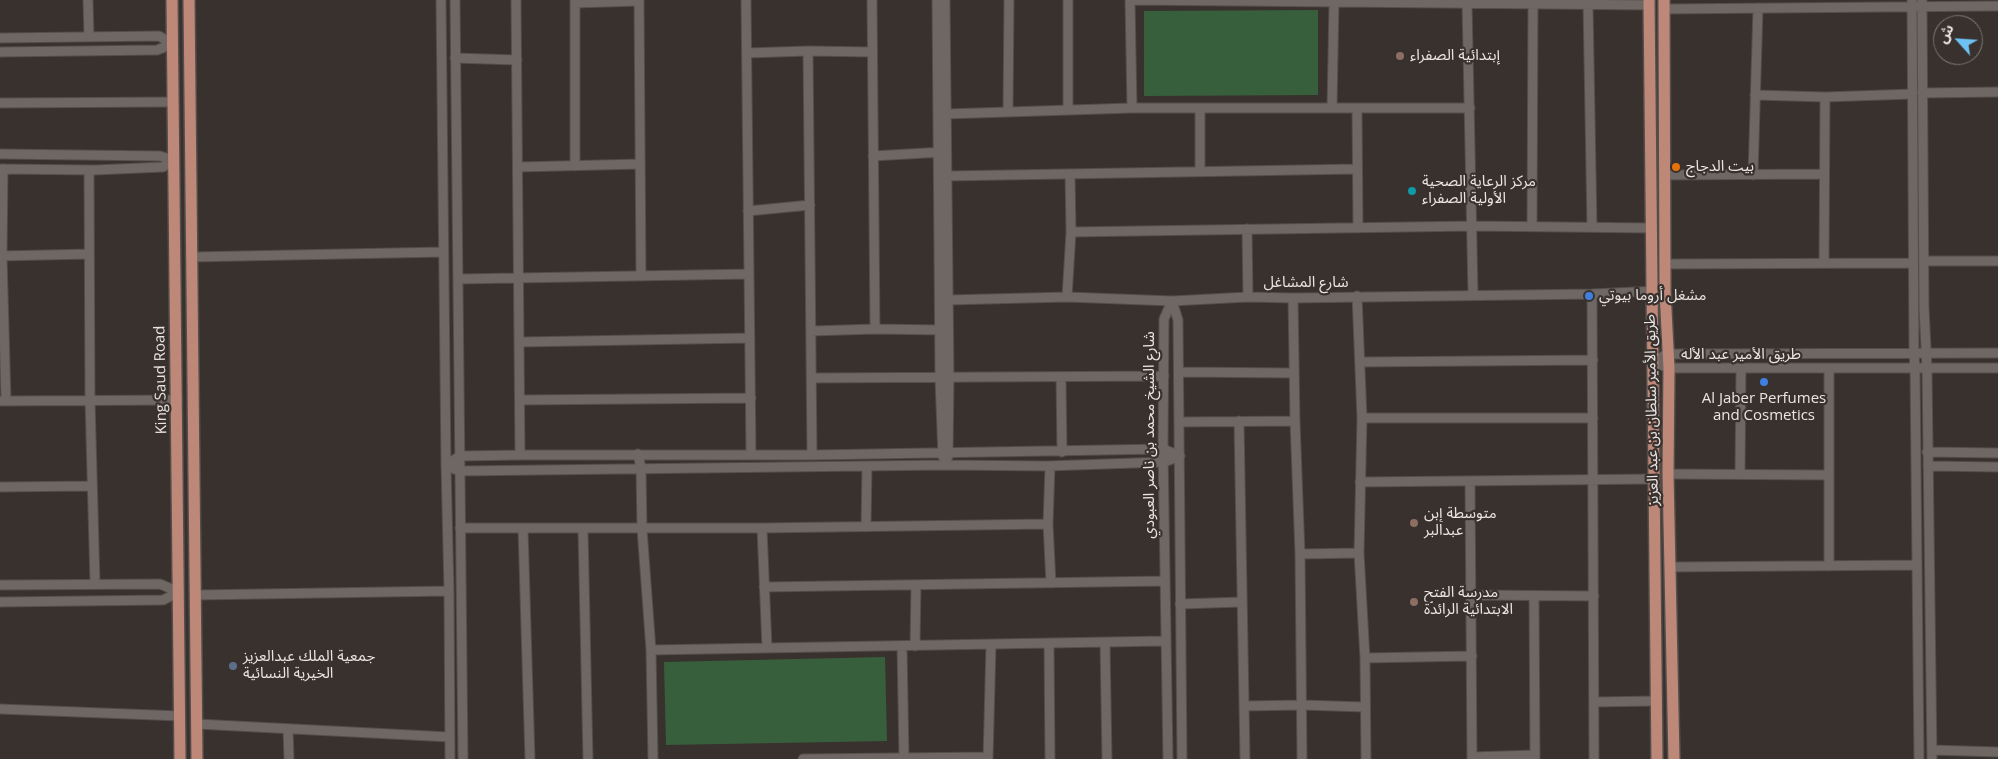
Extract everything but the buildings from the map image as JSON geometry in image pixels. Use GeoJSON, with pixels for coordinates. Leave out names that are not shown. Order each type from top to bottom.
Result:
{"type":"FeatureCollection","features":[{"type":"Feature","properties":{"kind":"main road","name":"King Saud Road"},"geometry":{"type":"LineString","coordinates":[[172,0],[180,759]]}},
{"type":"Feature","properties":{"kind":"main road"},"geometry":{"type":"LineString","coordinates":[[190,0],[190,171],[197,759]]}},
{"type":"Feature","properties":{"kind":"main road","name":"طريق الأمير سلطان بن عبد العزيز"},"geometry":{"type":"LineString","coordinates":[[1649,2],[1657,759]]}},
{"type":"Feature","properties":{"kind":"main road","name":"طريق الأمير سلطان بن عبد العزيز"},"geometry":{"type":"LineString","coordinates":[[1664,4],[1665,291],[1669,368],[1668,474],[1674,759]]}},
{"type":"Feature","properties":{"kind":"main road"},"geometry":{"type":"LineString","coordinates":[[173,166],[190,171]]}},
{"type":"Feature","properties":{"kind":"street"},"geometry":{"type":"LineString","coordinates":[[88,0],[89,37]]}},
{"type":"Feature","properties":{"kind":"street"},"geometry":{"type":"LineString","coordinates":[[441,0],[450,759]]}},
{"type":"Feature","properties":{"kind":"street"},"geometry":{"type":"LineString","coordinates":[[455,0],[463,759]]}},
{"type":"Feature","properties":{"kind":"street"},"geometry":{"type":"LineString","coordinates":[[516,0],[520,455]]}},
{"type":"Feature","properties":{"kind":"street"},"geometry":{"type":"LineString","coordinates":[[746,0],[751,454]]}},
{"type":"Feature","properties":{"kind":"street"},"geometry":{"type":"LineString","coordinates":[[872,0],[875,328]]}},
{"type":"Feature","properties":{"kind":"street"},"geometry":{"type":"LineString","coordinates":[[937,0],[943,152],[946,464]]}},
{"type":"Feature","properties":{"kind":"street"},"geometry":{"type":"LineString","coordinates":[[944,330],[948,300],[947,176],[943,152],[946,114],[945,0]]}},
{"type":"Feature","properties":{"kind":"street"},"geometry":{"type":"LineString","coordinates":[[1008,112],[1009,0]]}},
{"type":"Feature","properties":{"kind":"street"},"geometry":{"type":"LineString","coordinates":[[1068,0],[1068,110]]}},
{"type":"Feature","properties":{"kind":"street"},"geometry":{"type":"LineString","coordinates":[[1132,108],[1130,0],[1403,1],[1532,4],[1649,2]]}},
{"type":"Feature","properties":{"kind":"street"},"geometry":{"type":"LineString","coordinates":[[574,166],[575,1],[639,1],[641,276]]}},
{"type":"Feature","properties":{"kind":"street"},"geometry":{"type":"LineString","coordinates":[[1332,108],[1334,2]]}},
{"type":"Feature","properties":{"kind":"street"},"geometry":{"type":"LineString","coordinates":[[1467,3],[1473,294]]}},
{"type":"Feature","properties":{"kind":"street"},"geometry":{"type":"LineString","coordinates":[[1912,3],[1919,759]]}},
{"type":"Feature","properties":{"kind":"street"},"geometry":{"type":"LineString","coordinates":[[1664,4],[1758,8],[1912,3],[1998,6]]}},
{"type":"Feature","properties":{"kind":"street"},"geometry":{"type":"LineString","coordinates":[[1922,3],[1932,754],[1998,752]]}},
{"type":"Feature","properties":{"kind":"street"},"geometry":{"type":"LineString","coordinates":[[1532,4],[1532,227]]}},
{"type":"Feature","properties":{"kind":"street"},"geometry":{"type":"LineString","coordinates":[[1588,4],[1592,228]]}},
{"type":"Feature","properties":{"kind":"street"},"geometry":{"type":"LineString","coordinates":[[1753,175],[1758,8]]}},
{"type":"Feature","properties":{"kind":"street"},"geometry":{"type":"LineString","coordinates":[[0,38],[159,36],[173,44]]}},
{"type":"Feature","properties":{"kind":"street"},"geometry":{"type":"LineString","coordinates":[[0,52],[157,50],[173,44]]}},
{"type":"Feature","properties":{"kind":"street"},"geometry":{"type":"LineString","coordinates":[[746,53],[808,51],[872,52]]}},
{"type":"Feature","properties":{"kind":"street"},"geometry":{"type":"LineString","coordinates":[[808,51],[812,454]]}},
{"type":"Feature","properties":{"kind":"street"},"geometry":{"type":"LineString","coordinates":[[455,58],[517,60]]}},
{"type":"Feature","properties":{"kind":"street"},"geometry":{"type":"LineString","coordinates":[[1922,93],[1998,92]]}},
{"type":"Feature","properties":{"kind":"street"},"geometry":{"type":"LineString","coordinates":[[1755,95],[1825,97],[1912,94]]}},
{"type":"Feature","properties":{"kind":"street"},"geometry":{"type":"LineString","coordinates":[[1824,263],[1825,97]]}},
{"type":"Feature","properties":{"kind":"street"},"geometry":{"type":"LineString","coordinates":[[0,103],[172,102]]}},
{"type":"Feature","properties":{"kind":"street"},"geometry":{"type":"LineString","coordinates":[[946,114],[1132,108],[1470,108]]}},
{"type":"Feature","properties":{"kind":"street"},"geometry":{"type":"LineString","coordinates":[[1200,108],[1200,171]]}},
{"type":"Feature","properties":{"kind":"street"},"geometry":{"type":"LineString","coordinates":[[1357,108],[1358,228]]}},
{"type":"Feature","properties":{"kind":"street"},"geometry":{"type":"LineString","coordinates":[[873,156],[943,152]]}},
{"type":"Feature","properties":{"kind":"street"},"geometry":{"type":"LineString","coordinates":[[0,154],[160,156],[173,166]]}},
{"type":"Feature","properties":{"kind":"street"},"geometry":{"type":"LineString","coordinates":[[518,167],[640,164]]}},
{"type":"Feature","properties":{"kind":"street"},"geometry":{"type":"LineString","coordinates":[[173,166],[89,170],[1,169],[3,400],[177,400]]}},
{"type":"Feature","properties":{"kind":"street"},"geometry":{"type":"LineString","coordinates":[[947,176],[1357,169]]}},
{"type":"Feature","properties":{"kind":"street"},"geometry":{"type":"LineString","coordinates":[[89,170],[90,400],[95,583]]}},
{"type":"Feature","properties":{"kind":"street"},"geometry":{"type":"LineString","coordinates":[[1067,297],[1071,232],[1070,174]]}},
{"type":"Feature","properties":{"kind":"street"},"geometry":{"type":"LineString","coordinates":[[1665,175],[1824,174]]}},
{"type":"Feature","properties":{"kind":"street"},"geometry":{"type":"LineString","coordinates":[[748,211],[810,206]]}},
{"type":"Feature","properties":{"kind":"street"},"geometry":{"type":"LineString","coordinates":[[1071,232],[1473,226],[1652,228]]}},
{"type":"Feature","properties":{"kind":"street"},"geometry":{"type":"LineString","coordinates":[[1247,229],[1248,297]]}},
{"type":"Feature","properties":{"kind":"street"},"geometry":{"type":"LineString","coordinates":[[191,257],[443,252]]}},
{"type":"Feature","properties":{"kind":"street"},"geometry":{"type":"LineString","coordinates":[[1,256],[89,254]]}},
{"type":"Feature","properties":{"kind":"street"},"geometry":{"type":"LineString","coordinates":[[1924,261],[1998,261]]}},
{"type":"Feature","properties":{"kind":"street"},"geometry":{"type":"LineString","coordinates":[[1665,264],[1913,263]]}},
{"type":"Feature","properties":{"kind":"street"},"geometry":{"type":"LineString","coordinates":[[458,279],[749,274]]}},
{"type":"Feature","properties":{"kind":"street","name":"شارع المشاغل"},"geometry":{"type":"LineString","coordinates":[[948,300],[1067,297],[1172,301],[1248,297],[1592,294],[1652,290],[1665,291]]}},
{"type":"Feature","properties":{"kind":"street"},"geometry":{"type":"LineString","coordinates":[[1592,294],[1594,759]]}},
{"type":"Feature","properties":{"kind":"street"},"geometry":{"type":"LineString","coordinates":[[1357,296],[1362,418],[1359,553],[1365,658],[1366,759]]}},
{"type":"Feature","properties":{"kind":"street"},"geometry":{"type":"LineString","coordinates":[[1293,298],[1294,421],[1300,554],[1302,759]]}},
{"type":"Feature","properties":{"kind":"street","name":"شارع الشيخ محمد بن ناصر العبودي"},"geometry":{"type":"LineString","coordinates":[[1172,301],[1178,320],[1182,759]]}},
{"type":"Feature","properties":{"kind":"street","name":"شارع الشيخ محمد بن ناصر العبودي"},"geometry":{"type":"LineString","coordinates":[[1168,759],[1163,449],[1164,319],[1172,301]]}},
{"type":"Feature","properties":{"kind":"street"},"geometry":{"type":"LineString","coordinates":[[811,332],[875,328],[944,330]]}},
{"type":"Feature","properties":{"kind":"street"},"geometry":{"type":"LineString","coordinates":[[520,342],[750,338]]}},
{"type":"Feature","properties":{"kind":"street","name":"طريق الأمير عبد الأله"},"geometry":{"type":"LineString","coordinates":[[1653,362],[1667,354],[1998,353]]}},
{"type":"Feature","properties":{"kind":"street"},"geometry":{"type":"LineString","coordinates":[[1361,362],[1593,360]]}},
{"type":"Feature","properties":{"kind":"street","name":"طريق الأمير عبد الأله"},"geometry":{"type":"LineString","coordinates":[[1653,362],[1669,368],[1998,368]]}},
{"type":"Feature","properties":{"kind":"street"},"geometry":{"type":"LineString","coordinates":[[1740,474],[1741,369]]}},
{"type":"Feature","properties":{"kind":"street"},"geometry":{"type":"LineString","coordinates":[[1828,369],[1829,566]]}},
{"type":"Feature","properties":{"kind":"street"},"geometry":{"type":"LineString","coordinates":[[1179,372],[1294,373]]}},
{"type":"Feature","properties":{"kind":"street"},"geometry":{"type":"LineString","coordinates":[[812,378],[1164,376]]}},
{"type":"Feature","properties":{"kind":"street"},"geometry":{"type":"LineString","coordinates":[[1061,378],[1062,452]]}},
{"type":"Feature","properties":{"kind":"street"},"geometry":{"type":"LineString","coordinates":[[520,400],[750,398]]}},
{"type":"Feature","properties":{"kind":"street"},"geometry":{"type":"LineString","coordinates":[[1362,418],[1593,418]]}},
{"type":"Feature","properties":{"kind":"street"},"geometry":{"type":"LineString","coordinates":[[1239,421],[1244,759]]}},
{"type":"Feature","properties":{"kind":"street"},"geometry":{"type":"LineString","coordinates":[[1180,422],[1294,421]]}},
{"type":"Feature","properties":{"kind":"street"},"geometry":{"type":"LineString","coordinates":[[446,465],[460,456],[520,455],[1062,452],[1163,449],[1180,456]]}},
{"type":"Feature","properties":{"kind":"street"},"geometry":{"type":"LineString","coordinates":[[1927,452],[1998,453]]}},
{"type":"Feature","properties":{"kind":"street"},"geometry":{"type":"LineString","coordinates":[[638,454],[641,468],[642,529],[651,650],[653,759]]}},
{"type":"Feature","properties":{"kind":"street"},"geometry":{"type":"LineString","coordinates":[[446,465],[460,472],[946,464],[1050,466],[1164,462],[1180,456]]}},
{"type":"Feature","properties":{"kind":"street"},"geometry":{"type":"LineString","coordinates":[[866,527],[867,466]]}},
{"type":"Feature","properties":{"kind":"street"},"geometry":{"type":"LineString","coordinates":[[1050,466],[1048,524],[1051,583]]}},
{"type":"Feature","properties":{"kind":"street"},"geometry":{"type":"LineString","coordinates":[[1928,466],[1998,467]]}},
{"type":"Feature","properties":{"kind":"street"},"geometry":{"type":"LineString","coordinates":[[1668,474],[1829,475]]}},
{"type":"Feature","properties":{"kind":"street"},"geometry":{"type":"LineString","coordinates":[[1360,482],[1470,482],[1593,478],[1654,479]]}},
{"type":"Feature","properties":{"kind":"street"},"geometry":{"type":"LineString","coordinates":[[1470,482],[1472,758],[1535,757],[1534,596]]}},
{"type":"Feature","properties":{"kind":"street"},"geometry":{"type":"LineString","coordinates":[[0,487],[92,486]]}},
{"type":"Feature","properties":{"kind":"street"},"geometry":{"type":"LineString","coordinates":[[460,528],[642,529],[1048,524]]}},
{"type":"Feature","properties":{"kind":"street"},"geometry":{"type":"LineString","coordinates":[[762,528],[766,648]]}},
{"type":"Feature","properties":{"kind":"street"},"geometry":{"type":"LineString","coordinates":[[523,529],[530,759]]}},
{"type":"Feature","properties":{"kind":"street"},"geometry":{"type":"LineString","coordinates":[[583,529],[588,759]]}},
{"type":"Feature","properties":{"kind":"street"},"geometry":{"type":"LineString","coordinates":[[1300,554],[1359,553]]}},
{"type":"Feature","properties":{"kind":"street"},"geometry":{"type":"LineString","coordinates":[[1671,567],[1917,566]]}},
{"type":"Feature","properties":{"kind":"street"},"geometry":{"type":"LineString","coordinates":[[764,587],[1165,581]]}},
{"type":"Feature","properties":{"kind":"street"},"geometry":{"type":"LineString","coordinates":[[0,585],[160,584],[179,592]]}},
{"type":"Feature","properties":{"kind":"street"},"geometry":{"type":"LineString","coordinates":[[915,646],[916,585]]}},
{"type":"Feature","properties":{"kind":"street"},"geometry":{"type":"LineString","coordinates":[[0,602],[163,600],[179,592]]}},
{"type":"Feature","properties":{"kind":"street"},"geometry":{"type":"LineString","coordinates":[[196,595],[449,592]]}},
{"type":"Feature","properties":{"kind":"street"},"geometry":{"type":"LineString","coordinates":[[1471,595],[1594,596]]}},
{"type":"Feature","properties":{"kind":"street"},"geometry":{"type":"LineString","coordinates":[[1180,604],[1242,602]]}},
{"type":"Feature","properties":{"kind":"street"},"geometry":{"type":"LineString","coordinates":[[651,650],[1165,641]]}},
{"type":"Feature","properties":{"kind":"street"},"geometry":{"type":"LineString","coordinates":[[1105,643],[1107,759]]}},
{"type":"Feature","properties":{"kind":"street"},"geometry":{"type":"LineString","coordinates":[[1049,644],[1050,759]]}},
{"type":"Feature","properties":{"kind":"street"},"geometry":{"type":"LineString","coordinates":[[803,759],[988,758],[991,645]]}},
{"type":"Feature","properties":{"kind":"street"},"geometry":{"type":"LineString","coordinates":[[902,646],[904,758]]}},
{"type":"Feature","properties":{"kind":"street"},"geometry":{"type":"LineString","coordinates":[[1365,658],[1472,656]]}},
{"type":"Feature","properties":{"kind":"street"},"geometry":{"type":"LineString","coordinates":[[1594,702],[1656,701]]}},
{"type":"Feature","properties":{"kind":"street"},"geometry":{"type":"LineString","coordinates":[[1244,706],[1365,707]]}},
{"type":"Feature","properties":{"kind":"street"},"geometry":{"type":"LineString","coordinates":[[0,709],[180,716]]}},
{"type":"Feature","properties":{"kind":"street"},"geometry":{"type":"LineString","coordinates":[[197,724],[449,736]]}},
{"type":"Feature","properties":{"kind":"street"},"geometry":{"type":"LineString","coordinates":[[288,729],[289,759]]}},
{"type":"Feature","properties":{"kind":"green space"},"geometry":{"type":"Polygon","coordinates":[[[1318,10],[1318,95],[1144,96],[1144,11],[1318,10]]]}},
{"type":"Feature","properties":{"kind":"green space"},"geometry":{"type":"Polygon","coordinates":[[[885,657],[887,741],[666,745],[664,662],[885,657]]]}},
{"type":"Feature","properties":{"kind":"place","name":"إبتدائية الصفراء"},"geometry":{"type":"Point","coordinates":[1400,56]}},
{"type":"Feature","properties":{"kind":"place","name":"بيت الدجاج"},"geometry":{"type":"Point","coordinates":[1676,167]}},
{"type":"Feature","properties":{"kind":"place","name":"مركز الرعاية الصحية الأولية الصفراء"},"geometry":{"type":"Point","coordinates":[1412,191]}},
{"type":"Feature","properties":{"kind":"place","name":"مشغل أروما بيوتي"},"geometry":{"type":"Point","coordinates":[1589,296]}},
{"type":"Feature","properties":{"kind":"place","name":"Al Jaber Perfumes and Cosmetics"},"geometry":{"type":"Point","coordinates":[1764,382]}},
{"type":"Feature","properties":{"kind":"place","name":"متوسطة إبن عبدالبر"},"geometry":{"type":"Point","coordinates":[1414,523]}},
{"type":"Feature","properties":{"kind":"place","name":"مدرسة الفتح الابتدائية الرائدة"},"geometry":{"type":"Point","coordinates":[1414,602]}},
{"type":"Feature","properties":{"kind":"place","name":"جمعية الملك عبدالعزيز الخيرية النسائية"},"geometry":{"type":"Point","coordinates":[233,666]}}]}
